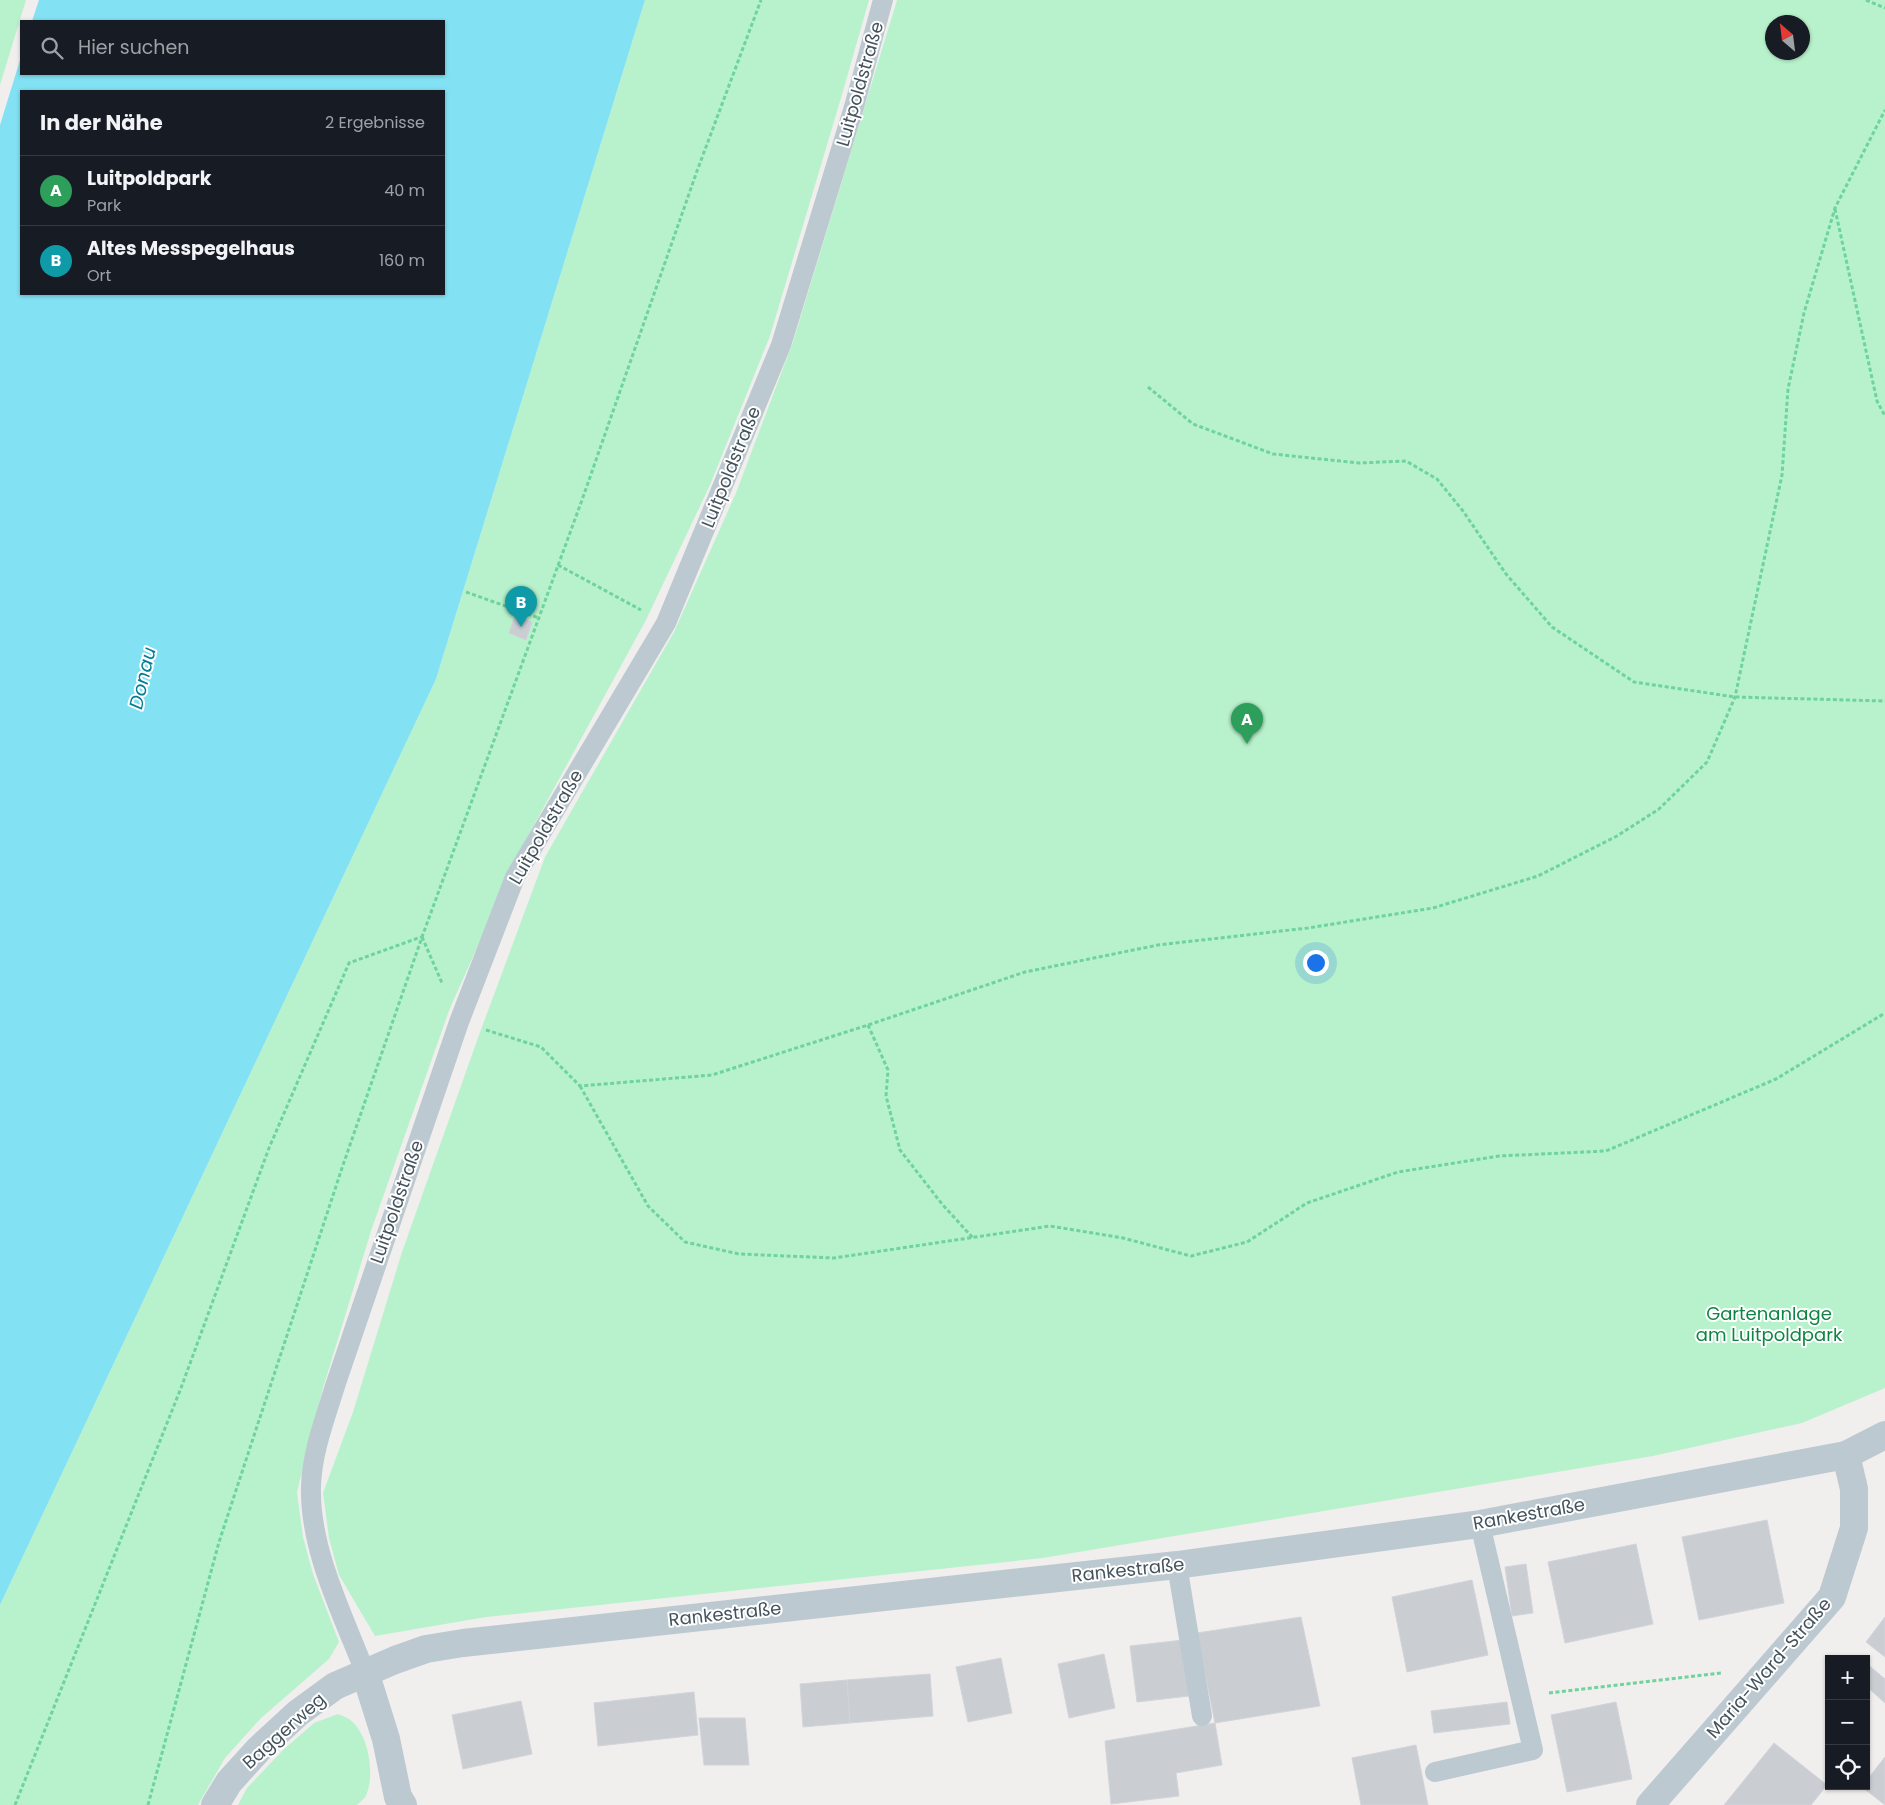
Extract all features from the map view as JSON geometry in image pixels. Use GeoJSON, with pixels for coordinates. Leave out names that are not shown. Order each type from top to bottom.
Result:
{"type":"FeatureCollection","features":[{"type":"Feature","properties":{"kind":"street","name":"Rankestraße"},"geometry":{"type":"LineString","coordinates":[[365,1672],[426,1649],[463,1642],[1177,1565],[1480,1524],[1846,1455],[1885,1435]]}},
{"type":"Feature","properties":{"kind":"street","name":"Maria-Ward-Straße"},"geometry":{"type":"LineString","coordinates":[[1650,1805],[1832,1597],[1854,1528],[1854,1489],[1846,1455]]}},
{"type":"Feature","properties":{"kind":"street"},"geometry":{"type":"LineString","coordinates":[[365,1672],[386,1739],[396,1802]]}},
{"type":"Feature","properties":{"kind":"street","name":"Baggerweg"},"geometry":{"type":"LineString","coordinates":[[215,1805],[229,1782],[259,1749],[298,1713],[335,1686],[365,1672]]}},
{"type":"Feature","properties":{"kind":"lane","name":"Luitpoldstraße"},"geometry":{"type":"LineString","coordinates":[[365,1672],[322,1560],[313,1519],[311,1486],[316,1447],[458,1022],[515,876],[666,623],[781,345],[854,107],[883,0]]}},
{"type":"Feature","properties":{"kind":"lane"},"geometry":{"type":"LineString","coordinates":[[1435,1772],[1533,1750],[1480,1524]]}},
{"type":"Feature","properties":{"kind":"lane"},"geometry":{"type":"LineString","coordinates":[[1177,1565],[1202,1716]]}},
{"type":"Feature","properties":{"kind":"path"},"geometry":{"type":"LineString","coordinates":[[148,1805],[219,1542],[342,1168],[422,936],[539,618],[697,171],[761,0]]}},
{"type":"Feature","properties":{"kind":"path"},"geometry":{"type":"LineString","coordinates":[[1866,0],[1885,8]]}},
{"type":"Feature","properties":{"kind":"path"},"geometry":{"type":"LineString","coordinates":[[580,1086],[712,1075],[1025,972],[1158,945],[1308,928],[1433,908],[1538,876],[1617,836],[1660,809],[1707,762],[1735,697],[1782,475],[1788,389],[1804,313],[1835,208],[1885,110]]}},
{"type":"Feature","properties":{"kind":"path"},"geometry":{"type":"LineString","coordinates":[[1835,208],[1877,401],[1885,416]]}},
{"type":"Feature","properties":{"kind":"path"},"geometry":{"type":"LineString","coordinates":[[1148,387],[1193,424],[1273,454],[1359,464],[1406,461],[1437,479],[1463,512],[1506,574],[1552,627],[1634,682],[1735,697],[1885,701]]}},
{"type":"Feature","properties":{"kind":"path"},"geometry":{"type":"LineString","coordinates":[[558,565],[666,623]]}},
{"type":"Feature","properties":{"kind":"path"},"geometry":{"type":"LineString","coordinates":[[466,592],[539,618]]}},
{"type":"Feature","properties":{"kind":"path"},"geometry":{"type":"LineString","coordinates":[[422,936],[458,1022],[541,1047],[580,1086],[648,1206],[685,1242],[739,1254],[834,1258],[1050,1226],[1124,1238],[1191,1256],[1248,1242],[1306,1203],[1398,1172],[1499,1156],[1606,1151],[1776,1078],[1885,1013]]}},
{"type":"Feature","properties":{"kind":"path"},"geometry":{"type":"LineString","coordinates":[[15,1805],[181,1388],[269,1148],[349,964],[422,936]]}},
{"type":"Feature","properties":{"kind":"path"},"geometry":{"type":"LineString","coordinates":[[868,1025],[888,1070],[886,1096],[900,1150],[942,1204],[973,1238]]}},
{"type":"Feature","properties":{"kind":"path"},"geometry":{"type":"LineString","coordinates":[[1521,1696],[1726,1672],[1754,1686]]}},
{"type":"Feature","properties":{"kind":"green space"},"geometry":{"type":"Polygon","coordinates":[[[0,0],[26,0],[0,85],[0,0]]]}},
{"type":"Feature","properties":{"kind":"green space"},"geometry":{"type":"Polygon","coordinates":[[[645,0],[869,0],[770,336],[710,485],[646,620],[523,845],[450,1008],[372,1228],[323,1388],[297,1492],[303,1537],[313,1574],[339,1642],[329,1659],[260,1719],[225,1758],[198,1805],[0,1805],[0,1605],[436,679],[645,0]]]}},
{"type":"Feature","properties":{"kind":"green space","name":"Gartenanlage am Luitpoldpark"},"geometry":{"type":"Polygon","coordinates":[[[897,0],[1885,0],[1885,1388],[1802,1423],[1653,1456],[1043,1558],[486,1617],[375,1636],[339,1575],[329,1538],[323,1493],[353,1412],[402,1252],[545,857],[674,632],[736,493],[793,342],[897,0]]]}},
{"type":"Feature","properties":{"kind":"green space"},"geometry":{"type":"Polygon","coordinates":[[[338,1714],[356,1725],[368,1753],[370,1764],[369,1784],[362,1801],[357,1805],[238,1805],[247,1788],[283,1750],[314,1723],[338,1714]]]}},
{"type":"Feature","properties":{"kind":"water","name":"Donau"},"geometry":{"type":"Polygon","coordinates":[[[39,0],[645,0],[436,679],[0,1605],[0,125],[20,60],[20,75],[445,75],[445,20],[32,20],[39,0]]]}},
{"type":"Feature","properties":{"kind":"building"},"geometry":{"type":"Polygon","coordinates":[[[515,615],[532,622],[526,640],[509,633],[515,615]]]}},
{"type":"Feature","properties":{"kind":"building"},"geometry":{"type":"Polygon","coordinates":[[[1767,1520],[1784,1603],[1699,1620],[1682,1537],[1767,1520]]]}},
{"type":"Feature","properties":{"kind":"building"},"geometry":{"type":"Polygon","coordinates":[[[1636,1544],[1653,1624],[1565,1643],[1548,1562],[1636,1544]]]}},
{"type":"Feature","properties":{"kind":"building"},"geometry":{"type":"Polygon","coordinates":[[[1526,1564],[1533,1613],[1512,1616],[1505,1567],[1526,1564]]]}},
{"type":"Feature","properties":{"kind":"building"},"geometry":{"type":"Polygon","coordinates":[[[1472,1580],[1488,1655],[1407,1672],[1392,1597],[1472,1580]]]}},
{"type":"Feature","properties":{"kind":"building"},"geometry":{"type":"Polygon","coordinates":[[[1301,1617],[1320,1706],[1215,1723],[1197,1633],[1301,1617]]]}},
{"type":"Feature","properties":{"kind":"building"},"geometry":{"type":"Polygon","coordinates":[[[1885,1617],[1885,1657],[1866,1642],[1885,1617]]]}},
{"type":"Feature","properties":{"kind":"building"},"geometry":{"type":"Polygon","coordinates":[[[1183,1640],[1189,1696],[1137,1702],[1130,1646],[1183,1640]]]}},
{"type":"Feature","properties":{"kind":"building"},"geometry":{"type":"Polygon","coordinates":[[[1104,1654],[1115,1708],[1069,1718],[1058,1664],[1104,1654]]]}},
{"type":"Feature","properties":{"kind":"building"},"geometry":{"type":"Polygon","coordinates":[[[1001,1658],[1012,1713],[968,1722],[956,1667],[1001,1658]]]}},
{"type":"Feature","properties":{"kind":"building"},"geometry":{"type":"Polygon","coordinates":[[[1870,1666],[1885,1679],[1885,1703],[1870,1690],[1870,1666]]]}},
{"type":"Feature","properties":{"kind":"building"},"geometry":{"type":"Polygon","coordinates":[[[930,1674],[933,1716],[850,1723],[847,1680],[930,1674]]]}},
{"type":"Feature","properties":{"kind":"building"},"geometry":{"type":"Polygon","coordinates":[[[847,1680],[850,1723],[803,1727],[800,1684],[847,1680]]]}},
{"type":"Feature","properties":{"kind":"building"},"geometry":{"type":"Polygon","coordinates":[[[694,1692],[698,1735],[598,1746],[594,1703],[694,1692]]]}},
{"type":"Feature","properties":{"kind":"building"},"geometry":{"type":"Polygon","coordinates":[[[521,1701],[532,1754],[463,1769],[452,1715],[521,1701]]]}},
{"type":"Feature","properties":{"kind":"building"},"geometry":{"type":"Polygon","coordinates":[[[1507,1702],[1510,1724],[1434,1733],[1431,1711],[1507,1702]]]}},
{"type":"Feature","properties":{"kind":"building"},"geometry":{"type":"Polygon","coordinates":[[[1616,1702],[1632,1779],[1567,1792],[1551,1715],[1616,1702]]]}},
{"type":"Feature","properties":{"kind":"building"},"geometry":{"type":"Polygon","coordinates":[[[699,1718],[745,1718],[749,1765],[704,1765],[699,1718]]]}},
{"type":"Feature","properties":{"kind":"building"},"geometry":{"type":"Polygon","coordinates":[[[1215,1723],[1222,1765],[1176,1773],[1179,1796],[1111,1804],[1105,1741],[1215,1723]]]}},
{"type":"Feature","properties":{"kind":"building"},"geometry":{"type":"Polygon","coordinates":[[[1774,1743],[1825,1783],[1825,1788],[1811,1805],[1724,1805],[1774,1743]]]}},
{"type":"Feature","properties":{"kind":"building"},"geometry":{"type":"Polygon","coordinates":[[[1416,1745],[1428,1805],[1361,1805],[1352,1758],[1416,1745]]]}},
{"type":"Feature","properties":{"kind":"building"},"geometry":{"type":"Polygon","coordinates":[[[1885,1757],[1885,1805],[1866,1790],[1870,1790],[1870,1776],[1885,1757]]]}},
{"type":"Feature","properties":{"kind":"place","name":"Altes Messpegelhaus"},"geometry":{"type":"Point","coordinates":[521,627]}},
{"type":"Feature","properties":{"kind":"place","name":"Luitpoldpark"},"geometry":{"type":"Point","coordinates":[1247,744]}}]}
